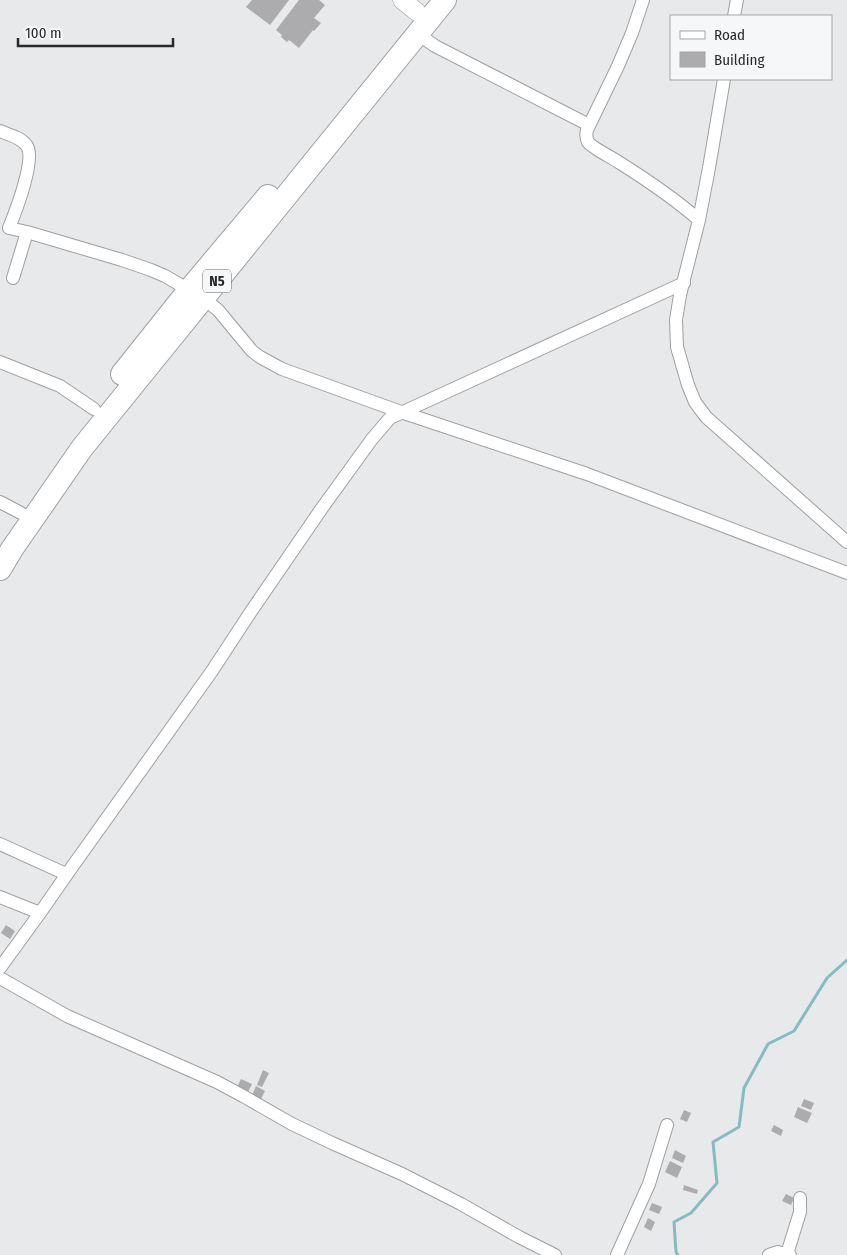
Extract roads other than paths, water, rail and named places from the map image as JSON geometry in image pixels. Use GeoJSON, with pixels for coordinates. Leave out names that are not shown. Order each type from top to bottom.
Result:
{"type":"FeatureCollection","features":[{"type":"Feature","properties":{"kind":"highway","name":"N5"},"geometry":{"type":"LineString","coordinates":[[0,543],[94,409],[193,298],[350,107],[418,13],[445,0]]}},
{"type":"Feature","properties":{"kind":"highway","name":"N5"},"geometry":{"type":"LineString","coordinates":[[0,569],[82,448],[193,298]]}},
{"type":"Feature","properties":{"kind":"street"},"geometry":{"type":"LineString","coordinates":[[643,0],[632,34],[587,130],[588,143],[649,183],[699,220]]}},
{"type":"Feature","properties":{"kind":"street"},"geometry":{"type":"LineString","coordinates":[[734,15],[737,0]]}},
{"type":"Feature","properties":{"kind":"street"},"geometry":{"type":"LineString","coordinates":[[418,13],[435,46],[589,125]]}},
{"type":"Feature","properties":{"kind":"street"},"geometry":{"type":"LineString","coordinates":[[724,80],[699,220],[680,295],[676,320],[677,347],[695,402],[706,417],[847,542]]}},
{"type":"Feature","properties":{"kind":"street"},"geometry":{"type":"LineString","coordinates":[[0,131],[17,138],[26,144],[30,151],[30,159],[20,200],[4,230],[27,232],[122,260],[165,276],[193,298],[218,310],[244,343],[260,358],[282,369],[402,412],[587,474],[847,573]]}},
{"type":"Feature","properties":{"kind":"street"},"geometry":{"type":"LineString","coordinates":[[13,278],[27,232]]}},
{"type":"Feature","properties":{"kind":"street"},"geometry":{"type":"LineString","coordinates":[[0,968],[212,671],[352,466],[384,424],[390,418],[402,412],[684,283]]}},
{"type":"Feature","properties":{"kind":"street"},"geometry":{"type":"LineString","coordinates":[[0,362],[60,386],[94,409]]}},
{"type":"Feature","properties":{"kind":"street"},"geometry":{"type":"LineString","coordinates":[[0,502],[21,513]]}},
{"type":"Feature","properties":{"kind":"street"},"geometry":{"type":"LineString","coordinates":[[0,844],[66,874]]}},
{"type":"Feature","properties":{"kind":"street"},"geometry":{"type":"LineString","coordinates":[[0,897],[40,913]]}},
{"type":"Feature","properties":{"kind":"street"},"geometry":{"type":"LineString","coordinates":[[0,978],[72,1019],[217,1082],[292,1124],[402,1174],[555,1255]]}},
{"type":"Feature","properties":{"kind":"street"},"geometry":{"type":"LineString","coordinates":[[617,1255],[649,1184],[667,1125]]}},
{"type":"Feature","properties":{"kind":"street"},"geometry":{"type":"LineString","coordinates":[[768,1255],[778,1252],[789,1254],[800,1212],[800,1198]]}},
{"type":"Feature","properties":{"kind":"waterway"},"geometry":{"type":"LineString","coordinates":[[678,1255],[676,1252],[674,1222],[691,1213],[717,1183],[713,1142],[739,1127],[744,1088],[768,1044],[794,1031],[827,978],[847,960]]}}]}
